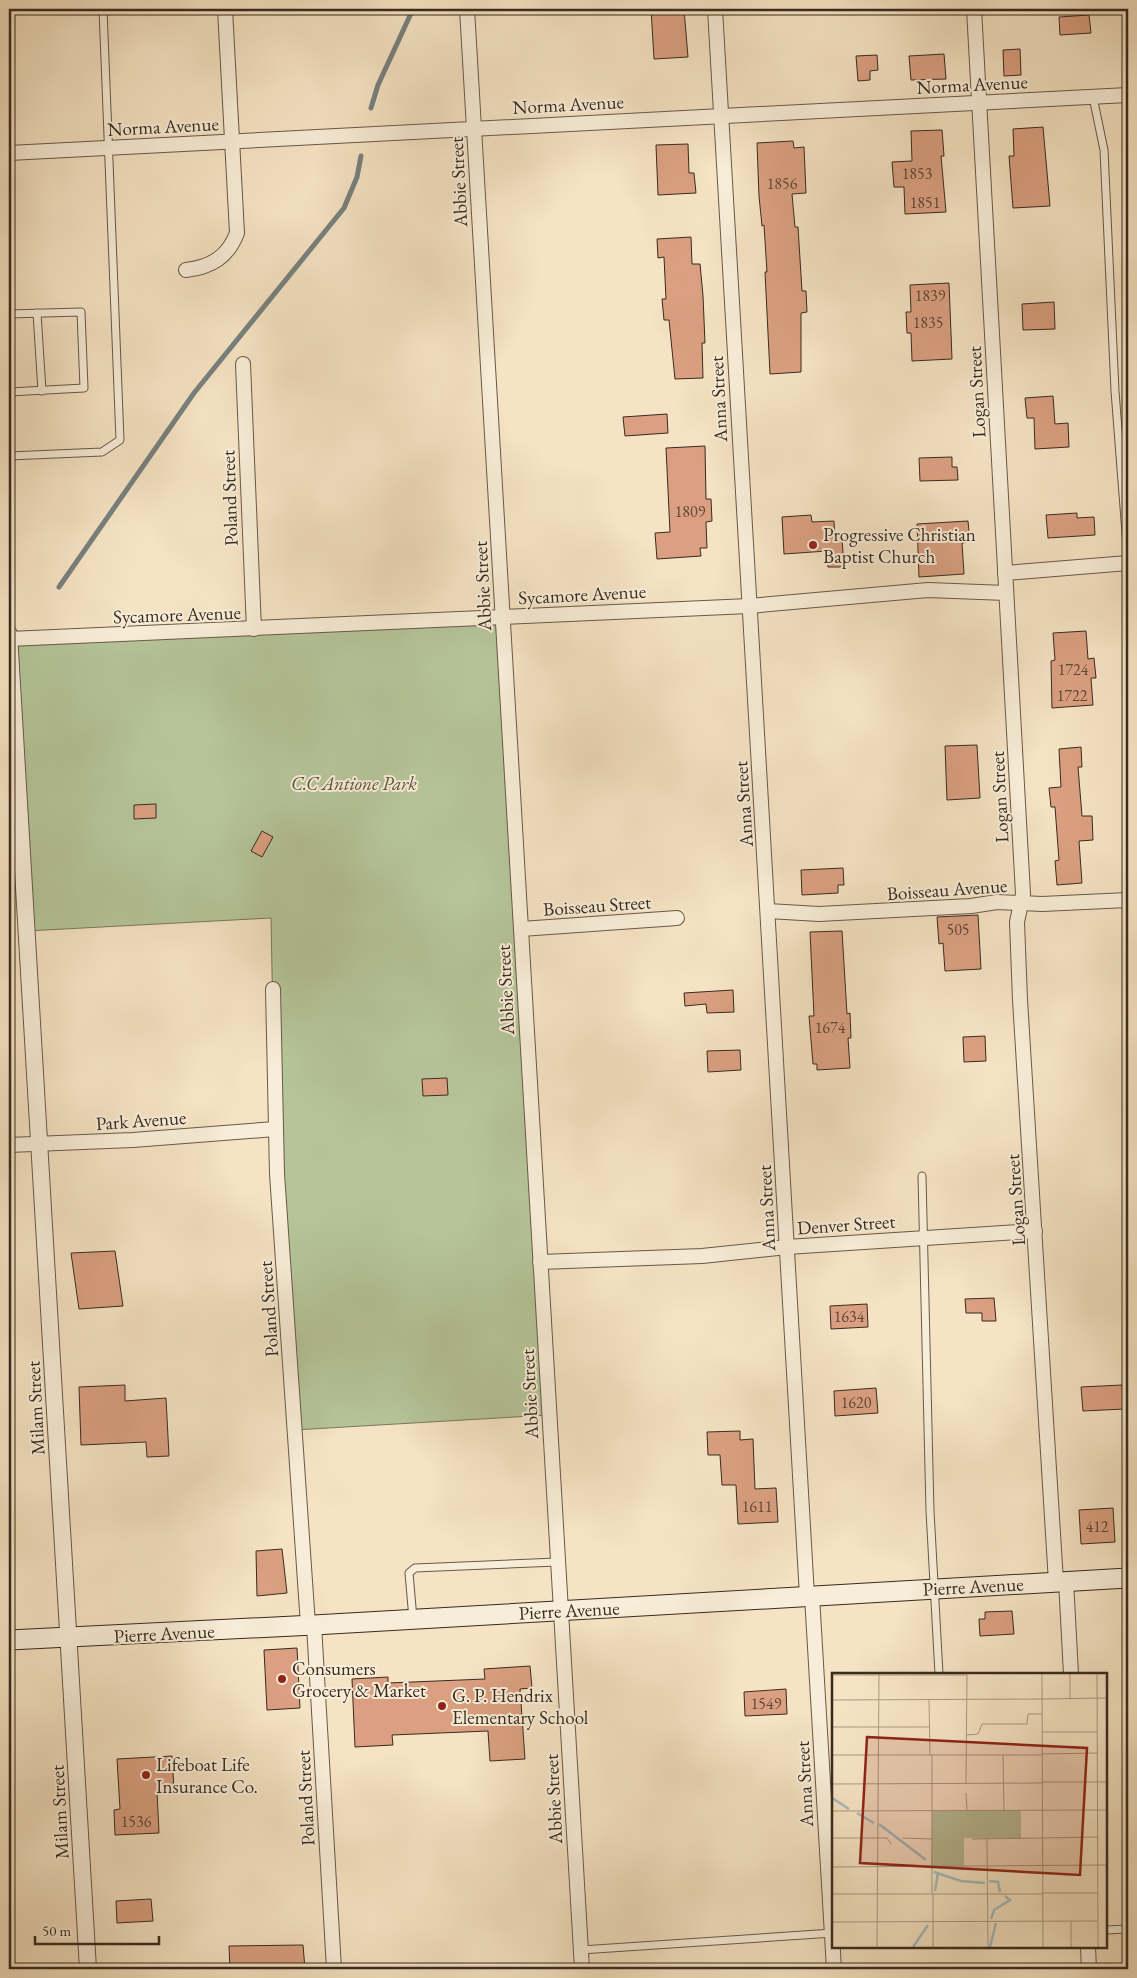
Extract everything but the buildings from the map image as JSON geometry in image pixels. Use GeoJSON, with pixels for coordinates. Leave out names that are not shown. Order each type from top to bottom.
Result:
{"type":"FeatureCollection","features":[{"type":"Feature","properties":{"kind":"main road","name":"Pierre Avenue"},"geometry":{"type":"LineString","coordinates":[[9,1640],[311,1625],[1128,1578]]}},
{"type":"Feature","properties":{"kind":"street"},"geometry":{"type":"LineString","coordinates":[[186,270],[202,268],[223,256],[232,246],[237,233],[224,9]]}},
{"type":"Feature","properties":{"kind":"street","name":"Abbie Street"},"geometry":{"type":"LineString","coordinates":[[467,9],[582,1969]]}},
{"type":"Feature","properties":{"kind":"street","name":"Anna Street"},"geometry":{"type":"LineString","coordinates":[[716,9],[787,1247],[832,1919]]}},
{"type":"Feature","properties":{"kind":"street","name":"Logan Street"},"geometry":{"type":"LineString","coordinates":[[974,9],[1023,894],[1017,922],[1020,990],[1061,1581],[1071,1673]]}},
{"type":"Feature","properties":{"kind":"street","name":"Norma Avenue"},"geometry":{"type":"LineString","coordinates":[[9,153],[1128,95]]}},
{"type":"Feature","properties":{"kind":"street","name":"Poland Street"},"geometry":{"type":"LineString","coordinates":[[243,364],[254,629]]}},
{"type":"Feature","properties":{"kind":"street"},"geometry":{"type":"LineString","coordinates":[[1005,573],[1128,563]]}},
{"type":"Feature","properties":{"kind":"street","name":"Sycamore Avenue"},"geometry":{"type":"LineString","coordinates":[[9,639],[749,606],[928,590],[1006,593]]}},
{"type":"Feature","properties":{"kind":"street","name":"Milam Street"},"geometry":{"type":"LineString","coordinates":[[9,634],[88,1969]]}},
{"type":"Feature","properties":{"kind":"street","name":"Boisseau Avenue"},"geometry":{"type":"LineString","coordinates":[[768,911],[819,914],[971,906],[997,902],[1128,900]]}},
{"type":"Feature","properties":{"kind":"street","name":"Boisseau Street"},"geometry":{"type":"LineString","coordinates":[[521,930],[677,918]]}},
{"type":"Feature","properties":{"kind":"street","name":"Poland Street"},"geometry":{"type":"LineString","coordinates":[[273,989],[275,1129],[334,1969]]}},
{"type":"Feature","properties":{"kind":"street","name":"Park Avenue"},"geometry":{"type":"LineString","coordinates":[[9,1145],[133,1140],[275,1129]]}},
{"type":"Feature","properties":{"kind":"street","name":"Denver Street"},"geometry":{"type":"LineString","coordinates":[[540,1262],[702,1256],[787,1247],[1036,1231]]}},
{"type":"Feature","properties":{"kind":"street","name":"Anna Street"},"geometry":{"type":"LineString","coordinates":[[833,1948],[834,1969]]}},
{"type":"Feature","properties":{"kind":"street"},"geometry":{"type":"LineString","coordinates":[[1088,1948],[1089,1969]]}},
{"type":"Feature","properties":{"kind":"lane"},"geometry":{"type":"LineString","coordinates":[[9,456],[102,452],[120,440],[103,9]]}},
{"type":"Feature","properties":{"kind":"lane"},"geometry":{"type":"LineString","coordinates":[[1093,96],[1104,150],[1115,391],[1128,558]]}},
{"type":"Feature","properties":{"kind":"lane"},"geometry":{"type":"LineString","coordinates":[[9,314],[81,312],[84,388],[9,392]]}},
{"type":"Feature","properties":{"kind":"lane"},"geometry":{"type":"LineString","coordinates":[[37,313],[42,391]]}},
{"type":"Feature","properties":{"kind":"lane"},"geometry":{"type":"LineString","coordinates":[[922,1176],[925,1238],[930,1511],[939,1673]]}},
{"type":"Feature","properties":{"kind":"lane"},"geometry":{"type":"LineString","coordinates":[[413,1619],[409,1573],[415,1568],[557,1562]]}},
{"type":"Feature","properties":{"kind":"lane"},"geometry":{"type":"LineString","coordinates":[[1107,1930],[1128,1928]]}},
{"type":"Feature","properties":{"kind":"lane"},"geometry":{"type":"LineString","coordinates":[[581,1950],[832,1933]]}},
{"type":"Feature","properties":{"kind":"green space","name":"C.C Antione Park"},"geometry":{"type":"Polygon","coordinates":[[[503,616],[549,1415],[294,1430],[275,1129],[271,918],[26,931],[9,639],[503,616]]]}},
{"type":"Feature","properties":{"kind":"waterway"},"geometry":{"type":"LineString","coordinates":[[371,108],[378,85],[413,9]]}},
{"type":"Feature","properties":{"kind":"waterway"},"geometry":{"type":"LineString","coordinates":[[59,587],[194,393],[344,208],[357,177],[361,156]]}},
{"type":"Feature","properties":{"kind":"place","name":"Progressive Christian Baptist Church"},"geometry":{"type":"Point","coordinates":[813,545]}},
{"type":"Feature","properties":{"kind":"place","name":"Consumers Grocery & Market"},"geometry":{"type":"Point","coordinates":[282,1679]}},
{"type":"Feature","properties":{"kind":"place","name":"G. P. Hendrix Elementary School"},"geometry":{"type":"Point","coordinates":[442,1706]}},
{"type":"Feature","properties":{"kind":"place","name":"Lifeboat Life Insurance Co."},"geometry":{"type":"Point","coordinates":[146,1775]}}]}
